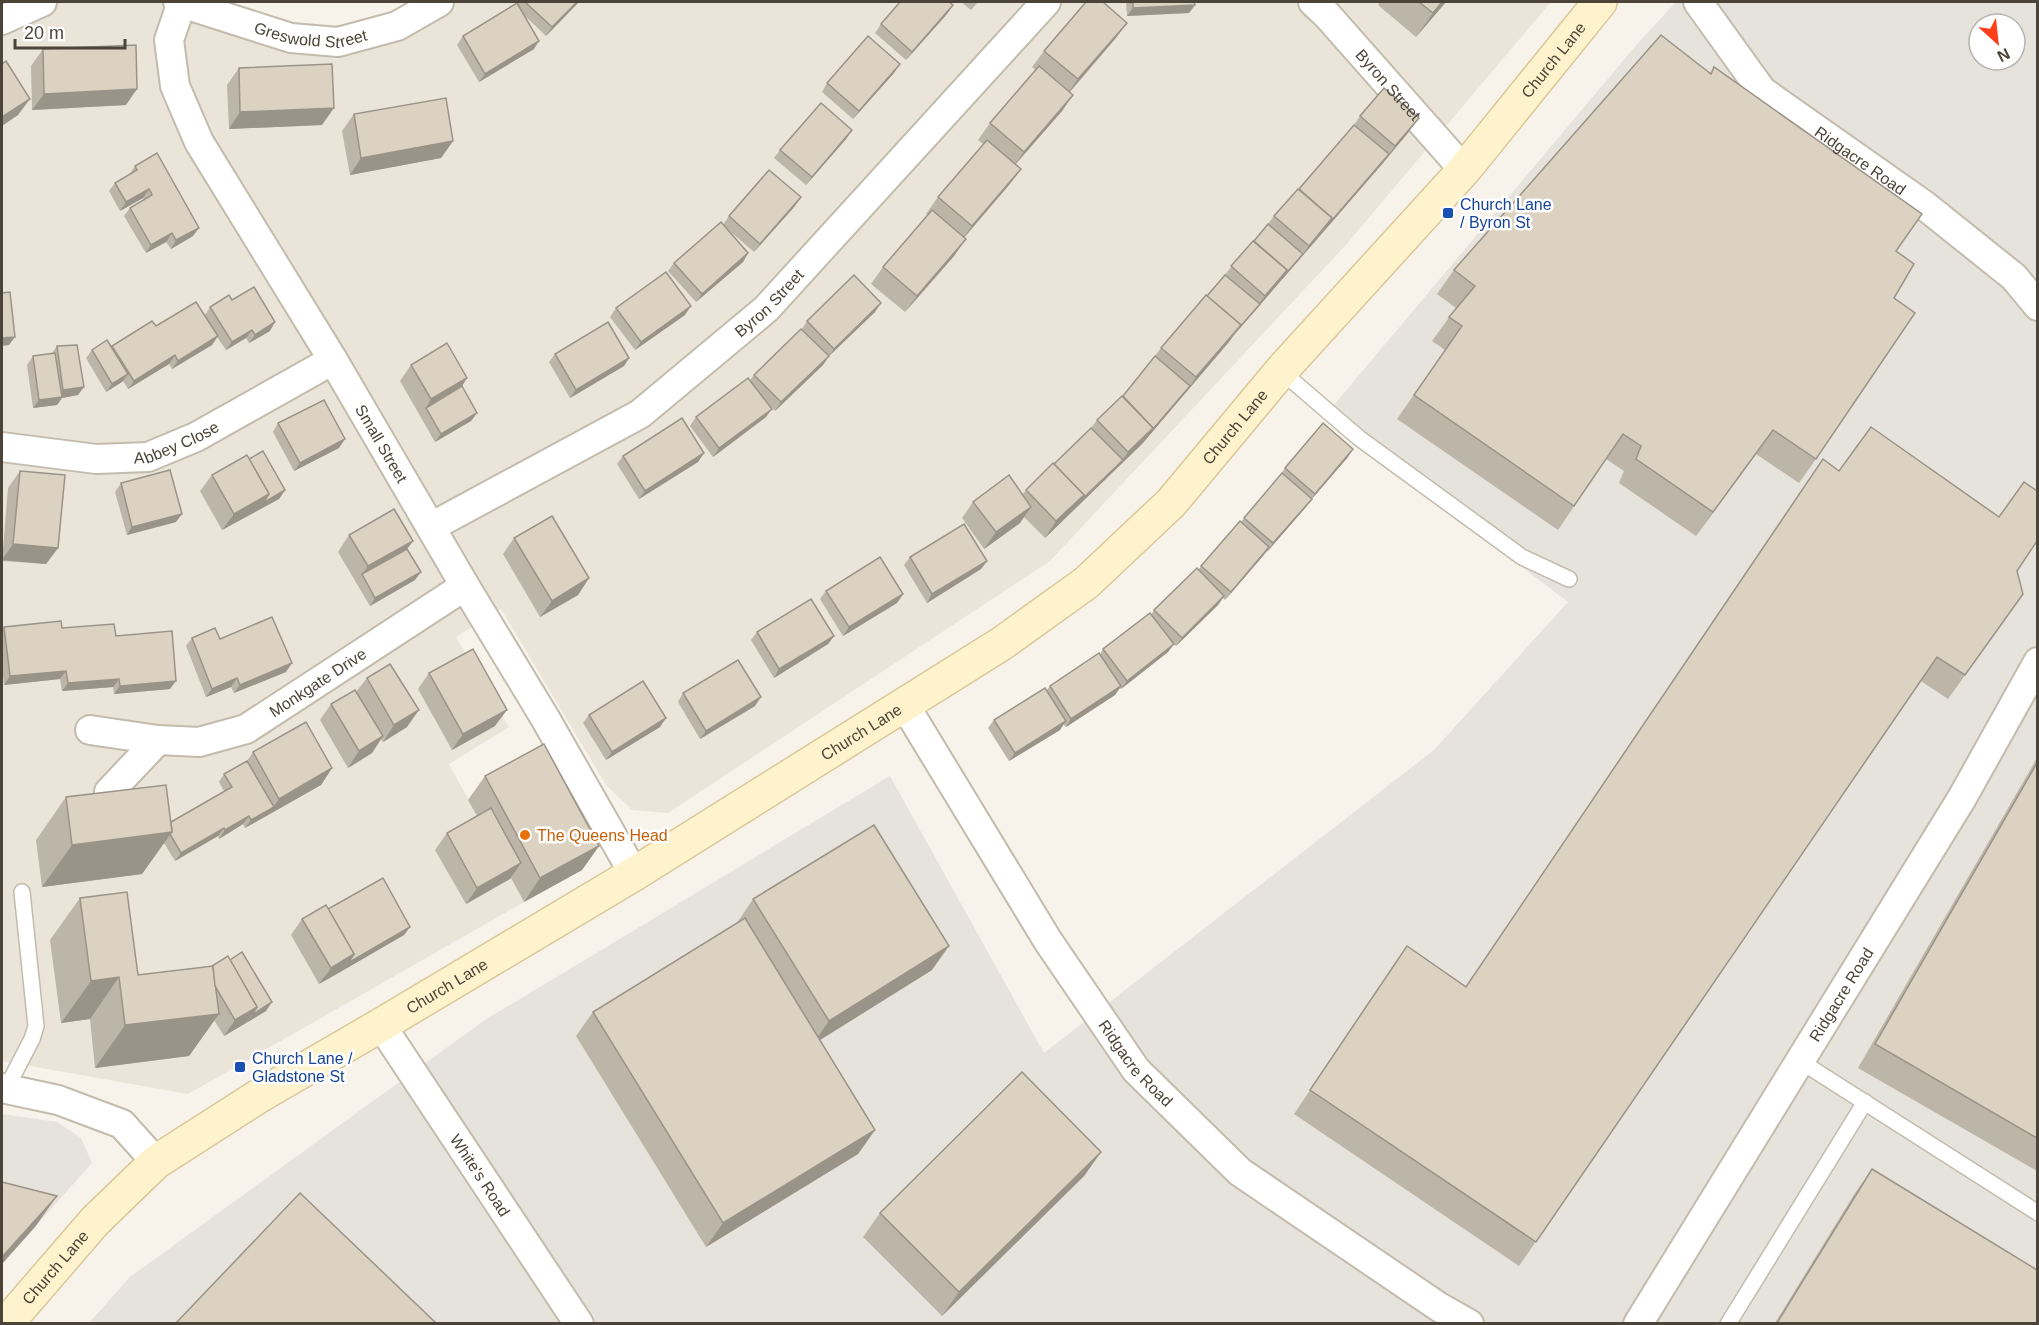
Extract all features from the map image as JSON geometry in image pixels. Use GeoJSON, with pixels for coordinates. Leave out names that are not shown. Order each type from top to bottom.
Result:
{"type":"FeatureCollection","features":[{"type":"Feature","properties":{"kind":"main road","name":"Church Lane"},"geometry":{"type":"LineString","coordinates":[[6,1323],[95,1221],[156,1162],[259,1096],[634,874],[1001,644],[1086,583],[1171,503],[1281,371],[1464,170],[1600,2]]}},
{"type":"Feature","properties":{"kind":"street"},"geometry":{"type":"LineString","coordinates":[[2,20],[42,2]]}},
{"type":"Feature","properties":{"kind":"street","name":"Greswold Street"},"geometry":{"type":"LineString","coordinates":[[181,2],[291,38],[338,42],[397,26],[439,2]]}},
{"type":"Feature","properties":{"kind":"street","name":"Small Street"},"geometry":{"type":"LineString","coordinates":[[181,2],[169,40],[175,86],[199,142],[333,360],[545,718],[634,874]]}},
{"type":"Feature","properties":{"kind":"street","name":"Byron Street"},"geometry":{"type":"LineString","coordinates":[[431,527],[640,414],[766,309],[1046,2]]}},
{"type":"Feature","properties":{"kind":"street","name":"Byron Street"},"geometry":{"type":"LineString","coordinates":[[1312,2],[1327,15],[1464,170]]}},
{"type":"Feature","properties":{"kind":"street","name":"Ridgacre Road"},"geometry":{"type":"LineString","coordinates":[[1698,2],[1762,91],[1924,205],[2014,277],[2037,306]]}},
{"type":"Feature","properties":{"kind":"street","name":"Abbey Close"},"geometry":{"type":"LineString","coordinates":[[2,447],[96,459],[148,457],[196,437],[333,360]]}},
{"type":"Feature","properties":{"kind":"street","name":"Monkgate Drive"},"geometry":{"type":"LineString","coordinates":[[90,730],[158,740],[199,742],[246,729],[465,586]]}},
{"type":"Feature","properties":{"kind":"street","name":"Ridgacre Road"},"geometry":{"type":"LineString","coordinates":[[1638,1323],[1962,798],[2037,662]]}},
{"type":"Feature","properties":{"kind":"street","name":"Ridgacre Road"},"geometry":{"type":"LineString","coordinates":[[904,704],[1048,941],[1136,1070],[1240,1172],[1439,1307],[1469,1323]]}},
{"type":"Feature","properties":{"kind":"street"},"geometry":{"type":"LineString","coordinates":[[109,792],[158,740]]}},
{"type":"Feature","properties":{"kind":"street","name":"White's Road"},"geometry":{"type":"LineString","coordinates":[[381,1025],[579,1323]]}},
{"type":"Feature","properties":{"kind":"street"},"geometry":{"type":"LineString","coordinates":[[4,1088],[58,1100],[122,1124],[156,1162]]}},
{"type":"Feature","properties":{"kind":"lane"},"geometry":{"type":"LineString","coordinates":[[1281,371],[1359,438],[1512,550],[1569,579]]}},
{"type":"Feature","properties":{"kind":"lane"},"geometry":{"type":"LineString","coordinates":[[4,1088],[32,1039],[36,1026],[22,892]]}},
{"type":"Feature","properties":{"kind":"lane"},"geometry":{"type":"LineString","coordinates":[[1800,1061],[2037,1213]]}},
{"type":"Feature","properties":{"kind":"lane"},"geometry":{"type":"LineString","coordinates":[[1728,1323],[1865,1101]]}},
{"type":"Feature","properties":{"kind":"shaded area"},"geometry":{"type":"Polygon","coordinates":[[[2,2],[182,2],[338,42],[439,2],[1551,2],[1345,246],[1050,561],[668,813],[632,810],[606,785],[501,609],[456,637],[509,727],[449,764],[524,902],[188,1094],[2,1061],[2,2]]]}},
{"type":"Feature","properties":{"kind":"shaded area"},"geometry":{"type":"Polygon","coordinates":[[[1676,2],[2037,2],[2037,1323],[88,1324],[130,1277],[485,1020],[890,776],[1044,1053],[1434,750],[1568,602],[1324,417],[1637,44],[1676,2]]]}},
{"type":"Feature","properties":{"kind":"shaded area"},"geometry":{"type":"Polygon","coordinates":[[[2,1114],[57,1122],[81,1138],[92,1163],[2,1264],[2,1114]]]}},
{"type":"Feature","properties":{"kind":"building"},"geometry":{"type":"Polygon","coordinates":[[[525,2],[577,2],[552,27],[525,2]]]}},
{"type":"Feature","properties":{"kind":"building"},"geometry":{"type":"Polygon","coordinates":[[[900,2],[949,2],[953,5],[912,52],[881,24],[900,2]]]}},
{"type":"Feature","properties":{"kind":"building"},"geometry":{"type":"Polygon","coordinates":[[[1086,2],[1103,2],[1127,23],[1078,79],[1044,51],[1086,2]]]}},
{"type":"Feature","properties":{"kind":"building"},"geometry":{"type":"Polygon","coordinates":[[[1133,2],[1194,2],[1195,5],[1133,8],[1133,2]]]}},
{"type":"Feature","properties":{"kind":"building"},"geometry":{"type":"Polygon","coordinates":[[[1419,2],[1442,2],[1433,13],[1419,2]]]}},
{"type":"Feature","properties":{"kind":"building"},"geometry":{"type":"Polygon","coordinates":[[[517,3],[539,41],[485,74],[463,36],[517,3]]]}},
{"type":"Feature","properties":{"kind":"building"},"geometry":{"type":"Polygon","coordinates":[[[1661,35],[1711,74],[1714,67],[1922,214],[1896,251],[1914,264],[1894,298],[1915,313],[1816,459],[1773,430],[1713,512],[1636,459],[1641,446],[1623,434],[1574,506],[1414,395],[1462,326],[1449,317],[1475,286],[1454,270],[1661,35]]]}},
{"type":"Feature","properties":{"kind":"building"},"geometry":{"type":"Polygon","coordinates":[[[868,36],[900,64],[859,111],[827,83],[868,36]]]}},
{"type":"Feature","properties":{"kind":"building"},"geometry":{"type":"Polygon","coordinates":[[[136,45],[137,89],[44,94],[43,49],[136,45]]]}},
{"type":"Feature","properties":{"kind":"building"},"geometry":{"type":"Polygon","coordinates":[[[6,61],[30,99],[2,117],[2,64],[6,61]]]}},
{"type":"Feature","properties":{"kind":"building"},"geometry":{"type":"Polygon","coordinates":[[[332,64],[334,108],[240,112],[239,68],[332,64]]]}},
{"type":"Feature","properties":{"kind":"building"},"geometry":{"type":"Polygon","coordinates":[[[1039,66],[1073,95],[1024,152],[990,123],[1039,66]]]}},
{"type":"Feature","properties":{"kind":"building"},"geometry":{"type":"Polygon","coordinates":[[[1384,88],[1419,118],[1395,146],[1360,116],[1384,88]]]}},
{"type":"Feature","properties":{"kind":"building"},"geometry":{"type":"Polygon","coordinates":[[[446,98],[453,141],[361,158],[354,114],[446,98]]]}},
{"type":"Feature","properties":{"kind":"building"},"geometry":{"type":"Polygon","coordinates":[[[821,103],[852,130],[812,177],[780,150],[821,103]]]}},
{"type":"Feature","properties":{"kind":"building"},"geometry":{"type":"Polygon","coordinates":[[[1354,125],[1389,154],[1327,226],[1332,218],[1299,189],[1354,125]]]}},
{"type":"Feature","properties":{"kind":"building"},"geometry":{"type":"Polygon","coordinates":[[[987,140],[1021,169],[972,226],[938,197],[987,140]]]}},
{"type":"Feature","properties":{"kind":"building"},"geometry":{"type":"Polygon","coordinates":[[[157,153],[199,228],[176,240],[172,233],[151,245],[130,208],[152,195],[151,192],[149,189],[126,202],[115,183],[137,170],[135,166],[157,153]]]}},
{"type":"Feature","properties":{"kind":"building"},"geometry":{"type":"Polygon","coordinates":[[[769,170],[801,197],[760,244],[729,216],[769,170]]]}},
{"type":"Feature","properties":{"kind":"building"},"geometry":{"type":"Polygon","coordinates":[[[1298,189],[1332,218],[1309,246],[1274,216],[1298,189]]]}},
{"type":"Feature","properties":{"kind":"building"},"geometry":{"type":"Polygon","coordinates":[[[932,210],[966,239],[917,296],[883,267],[932,210]]]}},
{"type":"Feature","properties":{"kind":"building"},"geometry":{"type":"Polygon","coordinates":[[[721,222],[748,253],[702,294],[674,263],[721,222]]]}},
{"type":"Feature","properties":{"kind":"building"},"geometry":{"type":"Polygon","coordinates":[[[1268,224],[1303,254],[1282,278],[1287,270],[1254,241],[1268,224]]]}},
{"type":"Feature","properties":{"kind":"building"},"geometry":{"type":"Polygon","coordinates":[[[1253,241],[1287,270],[1265,296],[1231,266],[1253,241]]]}},
{"type":"Feature","properties":{"kind":"building"},"geometry":{"type":"Polygon","coordinates":[[[666,272],[691,306],[641,342],[616,308],[666,272]]]}},
{"type":"Feature","properties":{"kind":"building"},"geometry":{"type":"Polygon","coordinates":[[[854,275],[881,303],[834,349],[807,321],[854,275]]]}},
{"type":"Feature","properties":{"kind":"building"},"geometry":{"type":"Polygon","coordinates":[[[1225,275],[1260,304],[1239,328],[1241,325],[1207,296],[1225,275]]]}},
{"type":"Feature","properties":{"kind":"building"},"geometry":{"type":"Polygon","coordinates":[[[254,287],[275,322],[255,335],[252,330],[232,342],[210,307],[229,295],[232,300],[254,287]]]}},
{"type":"Feature","properties":{"kind":"building"},"geometry":{"type":"Polygon","coordinates":[[[10,292],[15,337],[2,338],[2,293],[10,292]]]}},
{"type":"Feature","properties":{"kind":"building"},"geometry":{"type":"Polygon","coordinates":[[[1206,295],[1241,325],[1196,377],[1161,348],[1206,295]]]}},
{"type":"Feature","properties":{"kind":"building"},"geometry":{"type":"Polygon","coordinates":[[[196,302],[218,336],[178,361],[175,355],[134,381],[112,346],[152,321],[156,326],[196,302]]]}},
{"type":"Feature","properties":{"kind":"building"},"geometry":{"type":"Polygon","coordinates":[[[608,322],[629,358],[576,390],[555,354],[608,322]]]}},
{"type":"Feature","properties":{"kind":"building"},"geometry":{"type":"Polygon","coordinates":[[[801,329],[829,356],[781,402],[754,375],[801,329]]]}},
{"type":"Feature","properties":{"kind":"building"},"geometry":{"type":"Polygon","coordinates":[[[107,340],[128,374],[112,384],[92,350],[107,340]]]}},
{"type":"Feature","properties":{"kind":"building"},"geometry":{"type":"Polygon","coordinates":[[[447,343],[467,378],[431,399],[411,365],[447,343]]]}},
{"type":"Feature","properties":{"kind":"building"},"geometry":{"type":"Polygon","coordinates":[[[77,345],[84,387],[63,390],[57,346],[77,345]]]}},
{"type":"Feature","properties":{"kind":"building"},"geometry":{"type":"Polygon","coordinates":[[[55,353],[62,397],[39,400],[33,356],[55,353]]]}},
{"type":"Feature","properties":{"kind":"building"},"geometry":{"type":"Polygon","coordinates":[[[1155,356],[1190,386],[1147,436],[1153,428],[1123,396],[1155,356]]]}},
{"type":"Feature","properties":{"kind":"building"},"geometry":{"type":"Polygon","coordinates":[[[748,378],[772,409],[719,448],[696,417],[748,378]]]}},
{"type":"Feature","properties":{"kind":"building"},"geometry":{"type":"Polygon","coordinates":[[[462,386],[477,413],[441,434],[426,408],[462,386]]]}},
{"type":"Feature","properties":{"kind":"building"},"geometry":{"type":"Polygon","coordinates":[[[1122,396],[1153,428],[1128,452],[1097,420],[1122,396]]]}},
{"type":"Feature","properties":{"kind":"building"},"geometry":{"type":"Polygon","coordinates":[[[324,400],[345,439],[300,463],[278,423],[324,400]]]}},
{"type":"Feature","properties":{"kind":"building"},"geometry":{"type":"Polygon","coordinates":[[[682,418],[704,453],[645,491],[623,456],[682,418]]]}},
{"type":"Feature","properties":{"kind":"building"},"geometry":{"type":"Polygon","coordinates":[[[1323,423],[1353,449],[1315,494],[1285,468],[1323,423]]]}},
{"type":"Feature","properties":{"kind":"building"},"geometry":{"type":"Polygon","coordinates":[[[1871,427],[1999,517],[2024,482],[2037,491],[2037,541],[2017,571],[2023,594],[1965,675],[1937,657],[1536,1242],[1310,1090],[1407,946],[1466,987],[1823,459],[1839,471],[1871,427]]]}},
{"type":"Feature","properties":{"kind":"building"},"geometry":{"type":"Polygon","coordinates":[[[1091,428],[1123,460],[1078,503],[1084,495],[1054,464],[1091,428]]]}},
{"type":"Feature","properties":{"kind":"building"},"geometry":{"type":"Polygon","coordinates":[[[263,451],[285,490],[263,503],[269,494],[249,459],[263,451]]]}},
{"type":"Feature","properties":{"kind":"building"},"geometry":{"type":"Polygon","coordinates":[[[247,455],[269,494],[234,514],[212,475],[247,455]]]}},
{"type":"Feature","properties":{"kind":"building"},"geometry":{"type":"Polygon","coordinates":[[[1053,463],[1084,495],[1056,521],[1026,490],[1053,463]]]}},
{"type":"Feature","properties":{"kind":"building"},"geometry":{"type":"Polygon","coordinates":[[[170,470],[182,514],[132,527],[121,483],[170,470]]]}},
{"type":"Feature","properties":{"kind":"building"},"geometry":{"type":"Polygon","coordinates":[[[20,471],[65,475],[58,548],[13,544],[20,471]]]}},
{"type":"Feature","properties":{"kind":"building"},"geometry":{"type":"Polygon","coordinates":[[[1282,473],[1312,499],[1273,543],[1244,518],[1282,473]]]}},
{"type":"Feature","properties":{"kind":"building"},"geometry":{"type":"Polygon","coordinates":[[[1009,475],[1031,507],[996,532],[973,502],[1009,475]]]}},
{"type":"Feature","properties":{"kind":"building"},"geometry":{"type":"Polygon","coordinates":[[[394,509],[413,541],[368,566],[349,535],[394,509]]]}},
{"type":"Feature","properties":{"kind":"building"},"geometry":{"type":"Polygon","coordinates":[[[552,516],[589,578],[552,601],[514,538],[552,516]]]}},
{"type":"Feature","properties":{"kind":"building"},"geometry":{"type":"Polygon","coordinates":[[[1240,521],[1269,547],[1231,592],[1201,566],[1240,521]]]}},
{"type":"Feature","properties":{"kind":"building"},"geometry":{"type":"Polygon","coordinates":[[[964,524],[987,561],[932,594],[910,557],[964,524]]]}},
{"type":"Feature","properties":{"kind":"building"},"geometry":{"type":"Polygon","coordinates":[[[407,549],[421,572],[375,598],[362,574],[407,549]]]}},
{"type":"Feature","properties":{"kind":"building"},"geometry":{"type":"Polygon","coordinates":[[[880,557],[903,594],[849,627],[826,591],[880,557]]]}},
{"type":"Feature","properties":{"kind":"building"},"geometry":{"type":"Polygon","coordinates":[[[1197,568],[1224,596],[1182,638],[1154,610],[1197,568]]]}},
{"type":"Feature","properties":{"kind":"building"},"geometry":{"type":"Polygon","coordinates":[[[811,599],[834,636],[779,669],[757,632],[811,599]]]}},
{"type":"Feature","properties":{"kind":"building"},"geometry":{"type":"Polygon","coordinates":[[[1150,613],[1174,644],[1127,681],[1103,649],[1150,613]]]}},
{"type":"Feature","properties":{"kind":"building"},"geometry":{"type":"Polygon","coordinates":[[[272,617],[292,663],[240,685],[237,678],[212,689],[192,638],[215,628],[220,639],[272,617]]]}},
{"type":"Feature","properties":{"kind":"building"},"geometry":{"type":"Polygon","coordinates":[[[61,621],[62,628],[114,624],[116,636],[172,631],[176,681],[120,686],[119,679],[68,683],[66,671],[10,676],[4,627],[61,621]]]}},
{"type":"Feature","properties":{"kind":"building"},"geometry":{"type":"Polygon","coordinates":[[[473,649],[507,710],[463,734],[429,673],[473,649]]]}},
{"type":"Feature","properties":{"kind":"building"},"geometry":{"type":"Polygon","coordinates":[[[1099,653],[1121,686],[1071,719],[1050,686],[1099,653]]]}},
{"type":"Feature","properties":{"kind":"building"},"geometry":{"type":"Polygon","coordinates":[[[738,660],[761,697],[706,731],[683,693],[738,660]]]}},
{"type":"Feature","properties":{"kind":"building"},"geometry":{"type":"Polygon","coordinates":[[[390,664],[419,710],[394,725],[367,678],[390,664]]]}},
{"type":"Feature","properties":{"kind":"building"},"geometry":{"type":"Polygon","coordinates":[[[643,681],[666,718],[612,752],[589,715],[643,681]]]}},
{"type":"Feature","properties":{"kind":"building"},"geometry":{"type":"Polygon","coordinates":[[[1045,688],[1066,721],[1015,753],[994,720],[1045,688]]]}},
{"type":"Feature","properties":{"kind":"building"},"geometry":{"type":"Polygon","coordinates":[[[355,690],[383,736],[359,751],[331,704],[355,690]]]}},
{"type":"Feature","properties":{"kind":"building"},"geometry":{"type":"Polygon","coordinates":[[[306,722],[332,768],[279,799],[253,752],[306,722]]]}},
{"type":"Feature","properties":{"kind":"building"},"geometry":{"type":"Polygon","coordinates":[[[544,744],[599,846],[540,878],[485,776],[544,744]]]}},
{"type":"Feature","properties":{"kind":"building"},"geometry":{"type":"Polygon","coordinates":[[[247,761],[274,807],[251,820],[249,816],[225,830],[224,828],[181,853],[170,834],[172,832],[171,822],[232,787],[224,774],[247,761]]]}},
{"type":"Feature","properties":{"kind":"building"},"geometry":{"type":"Polygon","coordinates":[[[2037,763],[2037,1138],[1875,1044],[2037,763]]]}},
{"type":"Feature","properties":{"kind":"building"},"geometry":{"type":"Polygon","coordinates":[[[166,785],[172,832],[72,845],[66,797],[166,785]]]}},
{"type":"Feature","properties":{"kind":"building"},"geometry":{"type":"Polygon","coordinates":[[[491,808],[521,863],[477,888],[447,833],[491,808]]]}},
{"type":"Feature","properties":{"kind":"building"},"geometry":{"type":"Polygon","coordinates":[[[874,825],[949,946],[829,1021],[753,899],[874,825]]]}},
{"type":"Feature","properties":{"kind":"building"},"geometry":{"type":"Polygon","coordinates":[[[383,878],[410,927],[348,963],[354,954],[328,909],[383,878]]]}},
{"type":"Feature","properties":{"kind":"building"},"geometry":{"type":"Polygon","coordinates":[[[127,892],[138,975],[213,966],[219,1014],[125,1025],[119,977],[91,981],[80,898],[127,892]]]}},
{"type":"Feature","properties":{"kind":"building"},"geometry":{"type":"Polygon","coordinates":[[[326,905],[354,954],[331,968],[302,919],[326,905]]]}},
{"type":"Feature","properties":{"kind":"building"},"geometry":{"type":"Polygon","coordinates":[[[745,918],[875,1130],[723,1223],[593,1012],[745,918]]]}},
{"type":"Feature","properties":{"kind":"building"},"geometry":{"type":"Polygon","coordinates":[[[242,952],[272,1002],[252,1015],[257,1007],[230,960],[242,952]]]}},
{"type":"Feature","properties":{"kind":"building"},"geometry":{"type":"Polygon","coordinates":[[[228,956],[257,1007],[235,1020],[215,986],[212,966],[228,956]]]}},
{"type":"Feature","properties":{"kind":"building"},"geometry":{"type":"Polygon","coordinates":[[[1022,1072],[1101,1152],[959,1292],[880,1213],[1022,1072]]]}},
{"type":"Feature","properties":{"kind":"building"},"geometry":{"type":"Polygon","coordinates":[[[1872,1169],[2037,1270],[2037,1323],[1777,1323],[1872,1169]]]}},
{"type":"Feature","properties":{"kind":"building"},"geometry":{"type":"Polygon","coordinates":[[[2,1182],[57,1196],[2,1257],[2,1182]]]}},
{"type":"Feature","properties":{"kind":"building"},"geometry":{"type":"Polygon","coordinates":[[[300,1193],[436,1323],[176,1323],[300,1193]]]}},
{"type":"Feature","properties":{"kind":"place","name":"Church Lane / Byron St"},"geometry":{"type":"Point","coordinates":[1448,213]}},
{"type":"Feature","properties":{"kind":"place","name":"The Queens Head"},"geometry":{"type":"Point","coordinates":[525,835]}},
{"type":"Feature","properties":{"kind":"place","name":"Church Lane / Gladstone St"},"geometry":{"type":"Point","coordinates":[240,1067]}}]}
